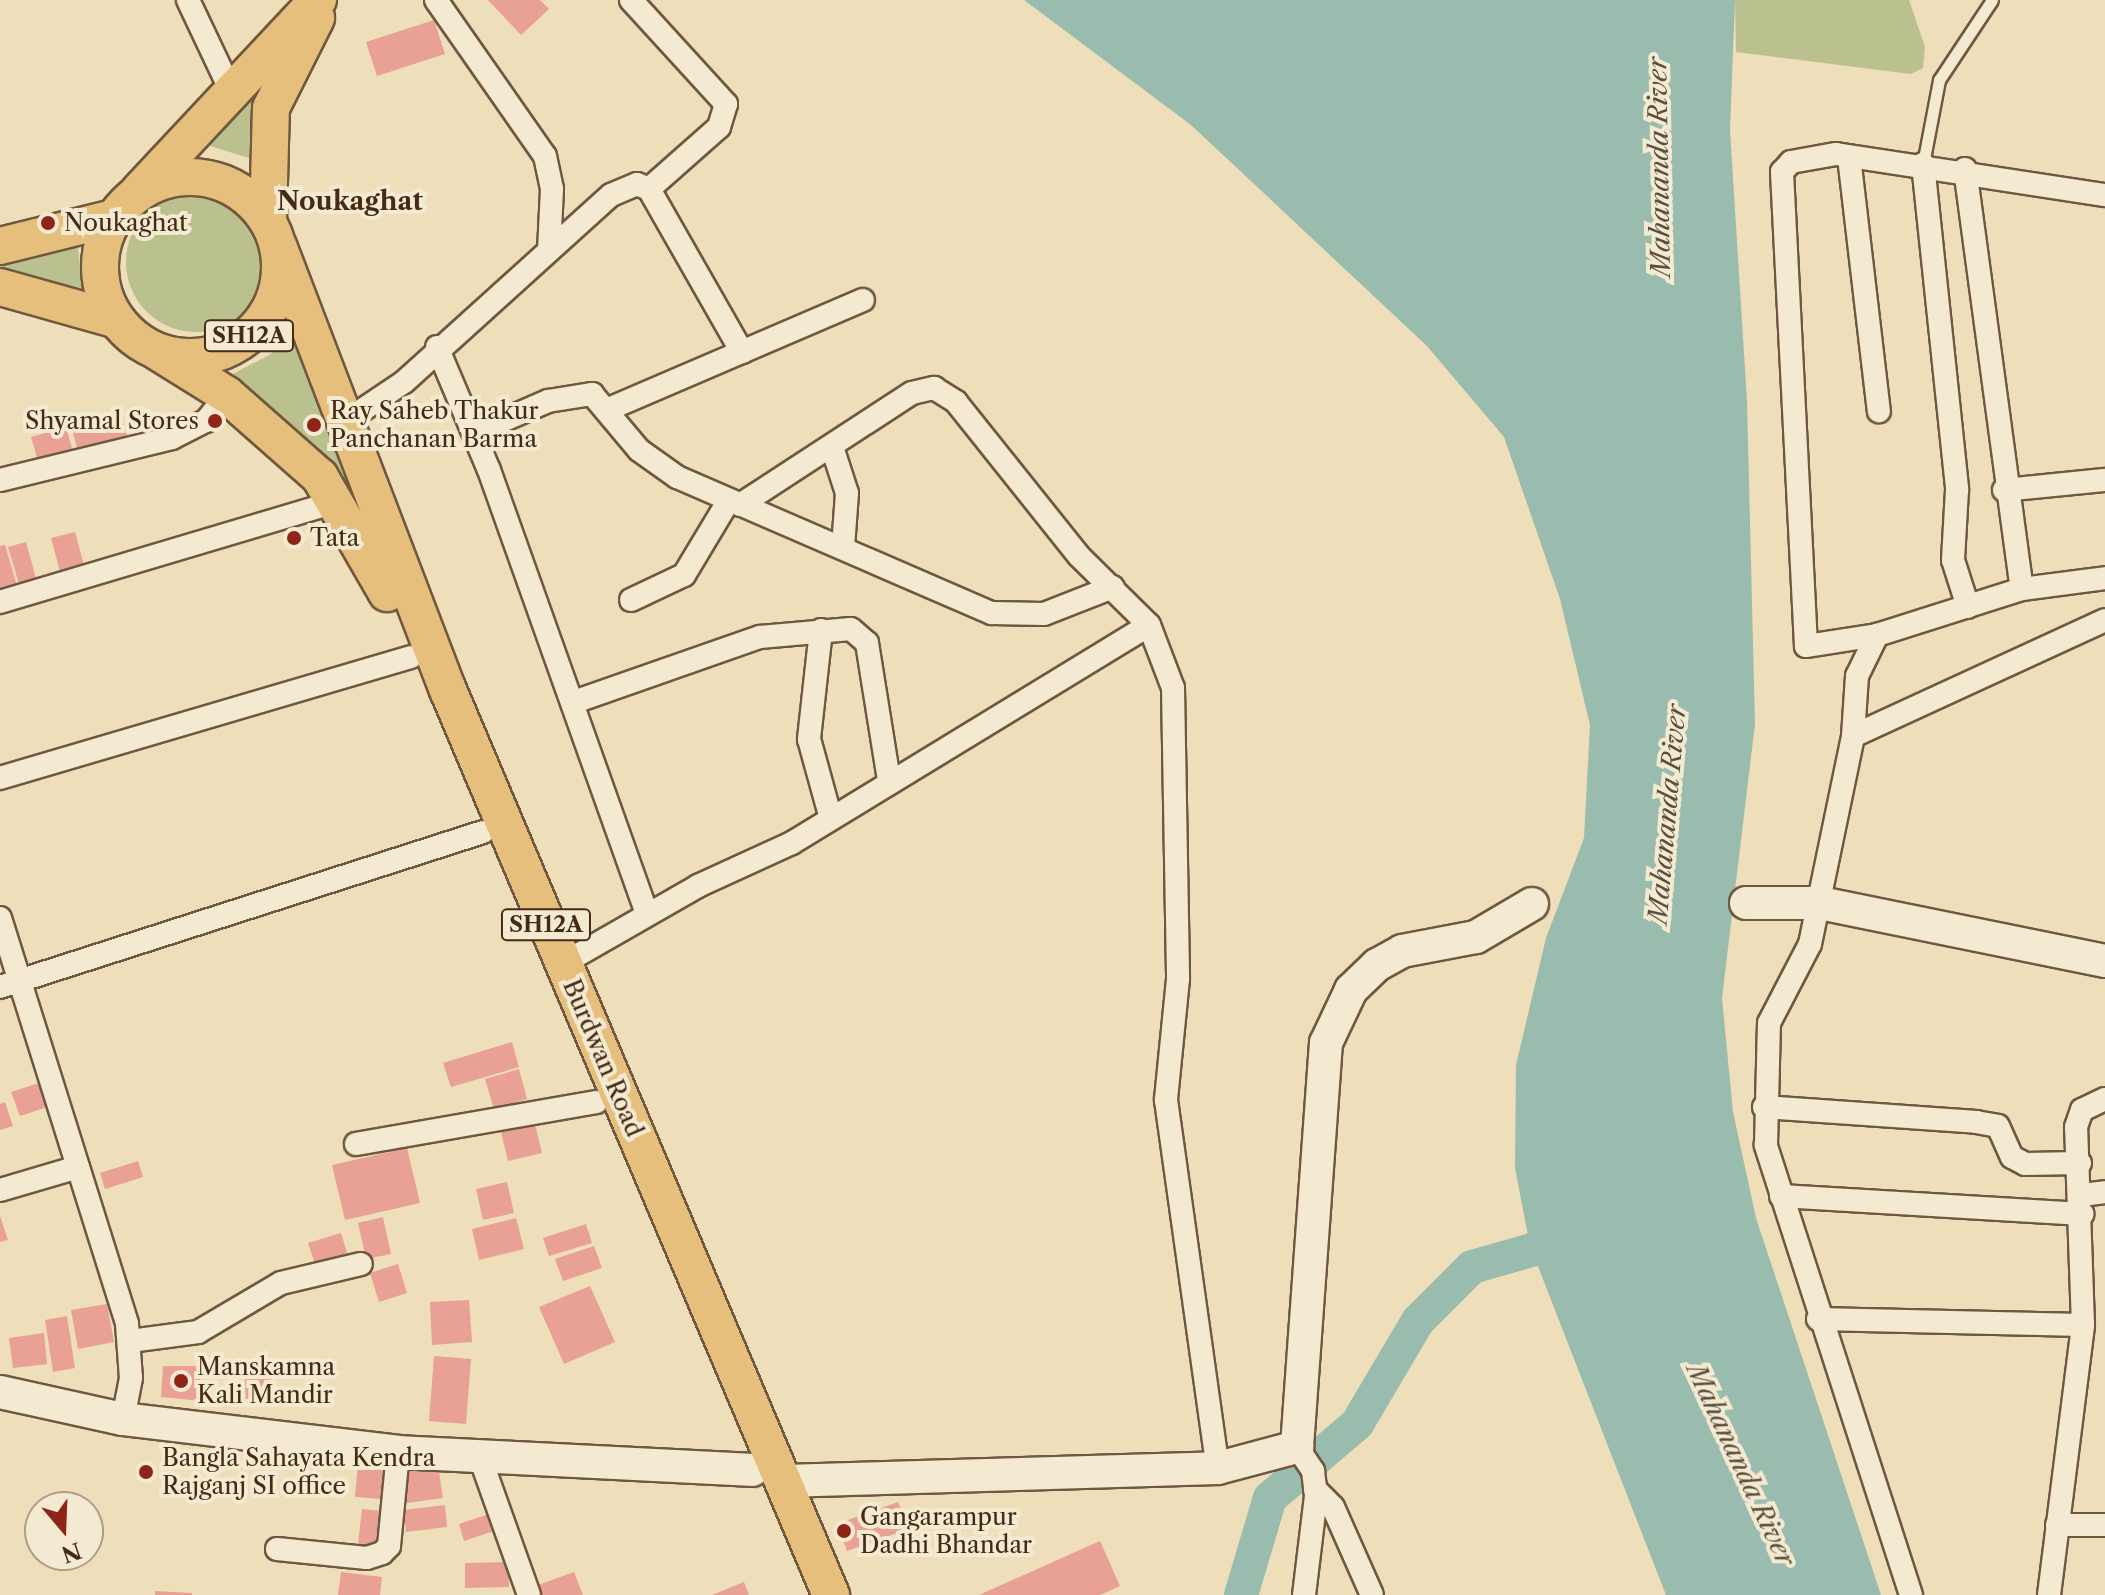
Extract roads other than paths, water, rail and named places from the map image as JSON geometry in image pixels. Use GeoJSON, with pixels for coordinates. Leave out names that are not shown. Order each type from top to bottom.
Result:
{"type":"FeatureCollection","features":[{"type":"Feature","properties":{"kind":"main road"},"geometry":{"type":"LineString","coordinates":[[114,319],[100,263],[124,206],[230,89],[318,0]]}},
{"type":"Feature","properties":{"kind":"main road"},"geometry":{"type":"LineString","coordinates":[[274,235],[271,108],[328,0]]}},
{"type":"Feature","properties":{"kind":"main road","name":"SH12A"},"geometry":{"type":"LineString","coordinates":[[0,246],[124,206],[193,177],[248,198],[274,235],[280,280],[269,311],[249,336],[189,358],[158,352],[114,319],[0,287]]}},
{"type":"Feature","properties":{"kind":"main road","name":"Burdwan Road"},"geometry":{"type":"LineString","coordinates":[[274,235],[349,419],[396,588],[411,657],[596,1102],[768,1475],[831,1595]]}},
{"type":"Feature","properties":{"kind":"main road","name":"Burdwan Road"},"geometry":{"type":"LineString","coordinates":[[158,352],[227,395],[292,449],[338,501],[396,588],[562,964],[768,1475],[805,1595]]}},
{"type":"Feature","properties":{"kind":"street"},"geometry":{"type":"LineString","coordinates":[[188,0],[230,89]]}},
{"type":"Feature","properties":{"kind":"street"},"geometry":{"type":"LineString","coordinates":[[436,0],[545,156],[552,189],[549,250]]}},
{"type":"Feature","properties":{"kind":"street"},"geometry":{"type":"LineString","coordinates":[[349,419],[404,382],[437,347],[625,186],[649,189],[719,127],[726,104],[631,0]]}},
{"type":"Feature","properties":{"kind":"street"},"geometry":{"type":"LineString","coordinates":[[2105,195],[1965,169],[1849,157],[1809,155],[1782,172],[1806,646],[1877,635],[2022,589],[2105,578]]}},
{"type":"Feature","properties":{"kind":"street"},"geometry":{"type":"LineString","coordinates":[[1849,157],[1879,411]]}},
{"type":"Feature","properties":{"kind":"street"},"geometry":{"type":"LineString","coordinates":[[1923,164],[1955,462],[1953,560],[1968,607]]}},
{"type":"Feature","properties":{"kind":"street"},"geometry":{"type":"LineString","coordinates":[[1965,169],[2004,490],[2022,589]]}},
{"type":"Feature","properties":{"kind":"street"},"geometry":{"type":"LineString","coordinates":[[649,189],[742,352]]}},
{"type":"Feature","properties":{"kind":"street"},"geometry":{"type":"LineString","coordinates":[[611,408],[863,300]]}},
{"type":"Feature","properties":{"kind":"street"},"geometry":{"type":"LineString","coordinates":[[437,347],[474,433],[574,702],[647,913]]}},
{"type":"Feature","properties":{"kind":"street"},"geometry":{"type":"LineString","coordinates":[[631,600],[684,575],[735,503],[833,450],[912,393],[945,391],[1079,556],[1149,625],[1173,688],[1179,833],[1178,979],[1166,1100],[1218,1468]]}},
{"type":"Feature","properties":{"kind":"street"},"geometry":{"type":"LineString","coordinates":[[474,433],[562,398],[592,394],[611,408],[652,461],[735,503],[1008,618],[1044,614],[1113,587]]}},
{"type":"Feature","properties":{"kind":"street"},"geometry":{"type":"LineString","coordinates":[[0,480],[172,438],[206,421],[227,395]]}},
{"type":"Feature","properties":{"kind":"street"},"geometry":{"type":"LineString","coordinates":[[833,450],[847,493],[843,548]]}},
{"type":"Feature","properties":{"kind":"street"},"geometry":{"type":"LineString","coordinates":[[2004,490],[2105,480]]}},
{"type":"Feature","properties":{"kind":"street"},"geometry":{"type":"LineString","coordinates":[[0,602],[338,501]]}},
{"type":"Feature","properties":{"kind":"street"},"geometry":{"type":"LineString","coordinates":[[1853,736],[2105,620]]}},
{"type":"Feature","properties":{"kind":"street"},"geometry":{"type":"LineString","coordinates":[[562,964],[647,913],[781,850],[830,815],[1149,625]]}},
{"type":"Feature","properties":{"kind":"street"},"geometry":{"type":"LineString","coordinates":[[574,702],[760,637],[821,630],[865,637],[889,780]]}},
{"type":"Feature","properties":{"kind":"street"},"geometry":{"type":"LineString","coordinates":[[821,630],[809,739],[830,815]]}},
{"type":"Feature","properties":{"kind":"street"},"geometry":{"type":"LineString","coordinates":[[1877,635],[1857,676],[1853,736],[1820,903],[1800,968],[1769,1023],[1764,1107],[1781,1196],[1818,1319],[1911,1595]]}},
{"type":"Feature","properties":{"kind":"street"},"geometry":{"type":"LineString","coordinates":[[0,778],[411,657]]}},
{"type":"Feature","properties":{"kind":"street"},"geometry":{"type":"LineString","coordinates":[[10,985],[483,832]]}},
{"type":"Feature","properties":{"kind":"street"},"geometry":{"type":"LineString","coordinates":[[1746,903],[1820,903],[2105,961]]}},
{"type":"Feature","properties":{"kind":"street"},"geometry":{"type":"LineString","coordinates":[[1304,1595],[1326,1043],[1351,990],[1377,965],[1402,951],[1476,937],[1532,904]]}},
{"type":"Feature","properties":{"kind":"street"},"geometry":{"type":"LineString","coordinates":[[0,918],[10,985],[78,1167],[130,1341],[123,1419]]}},
{"type":"Feature","properties":{"kind":"street"},"geometry":{"type":"LineString","coordinates":[[2049,1595],[2083,1325],[2079,1118],[2105,1099]]}},
{"type":"Feature","properties":{"kind":"street"},"geometry":{"type":"LineString","coordinates":[[356,1144],[596,1102]]}},
{"type":"Feature","properties":{"kind":"street"},"geometry":{"type":"LineString","coordinates":[[1764,1107],[1976,1122],[1998,1126],[2012,1157],[2025,1164],[2080,1163]]}},
{"type":"Feature","properties":{"kind":"street"},"geometry":{"type":"LineString","coordinates":[[0,1190],[78,1167]]}},
{"type":"Feature","properties":{"kind":"street"},"geometry":{"type":"LineString","coordinates":[[1781,1196],[2082,1205],[2105,1192]]}},
{"type":"Feature","properties":{"kind":"street"},"geometry":{"type":"LineString","coordinates":[[130,1341],[198,1332],[281,1283],[361,1264]]}},
{"type":"Feature","properties":{"kind":"street"},"geometry":{"type":"LineString","coordinates":[[1818,1319],[2083,1325]]}},
{"type":"Feature","properties":{"kind":"street"},"geometry":{"type":"LineString","coordinates":[[0,1392],[123,1419],[481,1460],[768,1475],[1308,1466]]}},
{"type":"Feature","properties":{"kind":"street"},"geometry":{"type":"LineString","coordinates":[[277,1549],[367,1558],[382,1553],[389,1546],[398,1452]]}},
{"type":"Feature","properties":{"kind":"street"},"geometry":{"type":"LineString","coordinates":[[481,1460],[529,1595]]}},
{"type":"Feature","properties":{"kind":"street"},"geometry":{"type":"LineString","coordinates":[[1308,1466],[1333,1507],[1372,1595]]}},
{"type":"Feature","properties":{"kind":"street"},"geometry":{"type":"LineString","coordinates":[[2057,1525],[2105,1525]]}},
{"type":"Feature","properties":{"kind":"lane"},"geometry":{"type":"LineString","coordinates":[[1923,164],[1939,80],[1992,0]]}},
{"type":"Feature","properties":{"kind":"water","name":"Mahananda River"},"geometry":{"type":"Polygon","coordinates":[[[1024,0],[1735,0],[1730,130],[1747,401],[1755,724],[1722,998],[1733,1112],[1756,1218],[1881,1595],[1666,1595],[1530,1246],[1515,1168],[1516,1065],[1546,938],[1584,838],[1590,725],[1560,599],[1504,437],[1427,346],[1191,125],[1024,0]]]}},
{"type":"Feature","properties":{"kind":"waterway"},"geometry":{"type":"LineString","coordinates":[[1241,1595],[1270,1498],[1357,1424],[1418,1321],[1472,1267],[1574,1238]]}},
{"type":"Feature","properties":{"kind":"place","name":"Noukaghat"},"geometry":{"type":"Point","coordinates":[48,223]}},
{"type":"Feature","properties":{"kind":"place","name":"Shyamal Stores"},"geometry":{"type":"Point","coordinates":[215,421]}},
{"type":"Feature","properties":{"kind":"place","name":"Ray Saheb Thakur Panchanan Barma"},"geometry":{"type":"Point","coordinates":[314,425]}},
{"type":"Feature","properties":{"kind":"place","name":"Tata"},"geometry":{"type":"Point","coordinates":[294,538]}},
{"type":"Feature","properties":{"kind":"place","name":"Manskamna Kali Mandir"},"geometry":{"type":"Point","coordinates":[181,1381]}},
{"type":"Feature","properties":{"kind":"place","name":"Bangla Sahayata Kendra Rajganj SI office"},"geometry":{"type":"Point","coordinates":[146,1472]}},
{"type":"Feature","properties":{"kind":"place","name":"Gangarampur Dadhi Bhandar"},"geometry":{"type":"Point","coordinates":[844,1531]}},
{"type":"Feature","properties":{"kind":"district","name":"Noukaghat"},"geometry":{"type":"Point","coordinates":[350,202]}}]}
